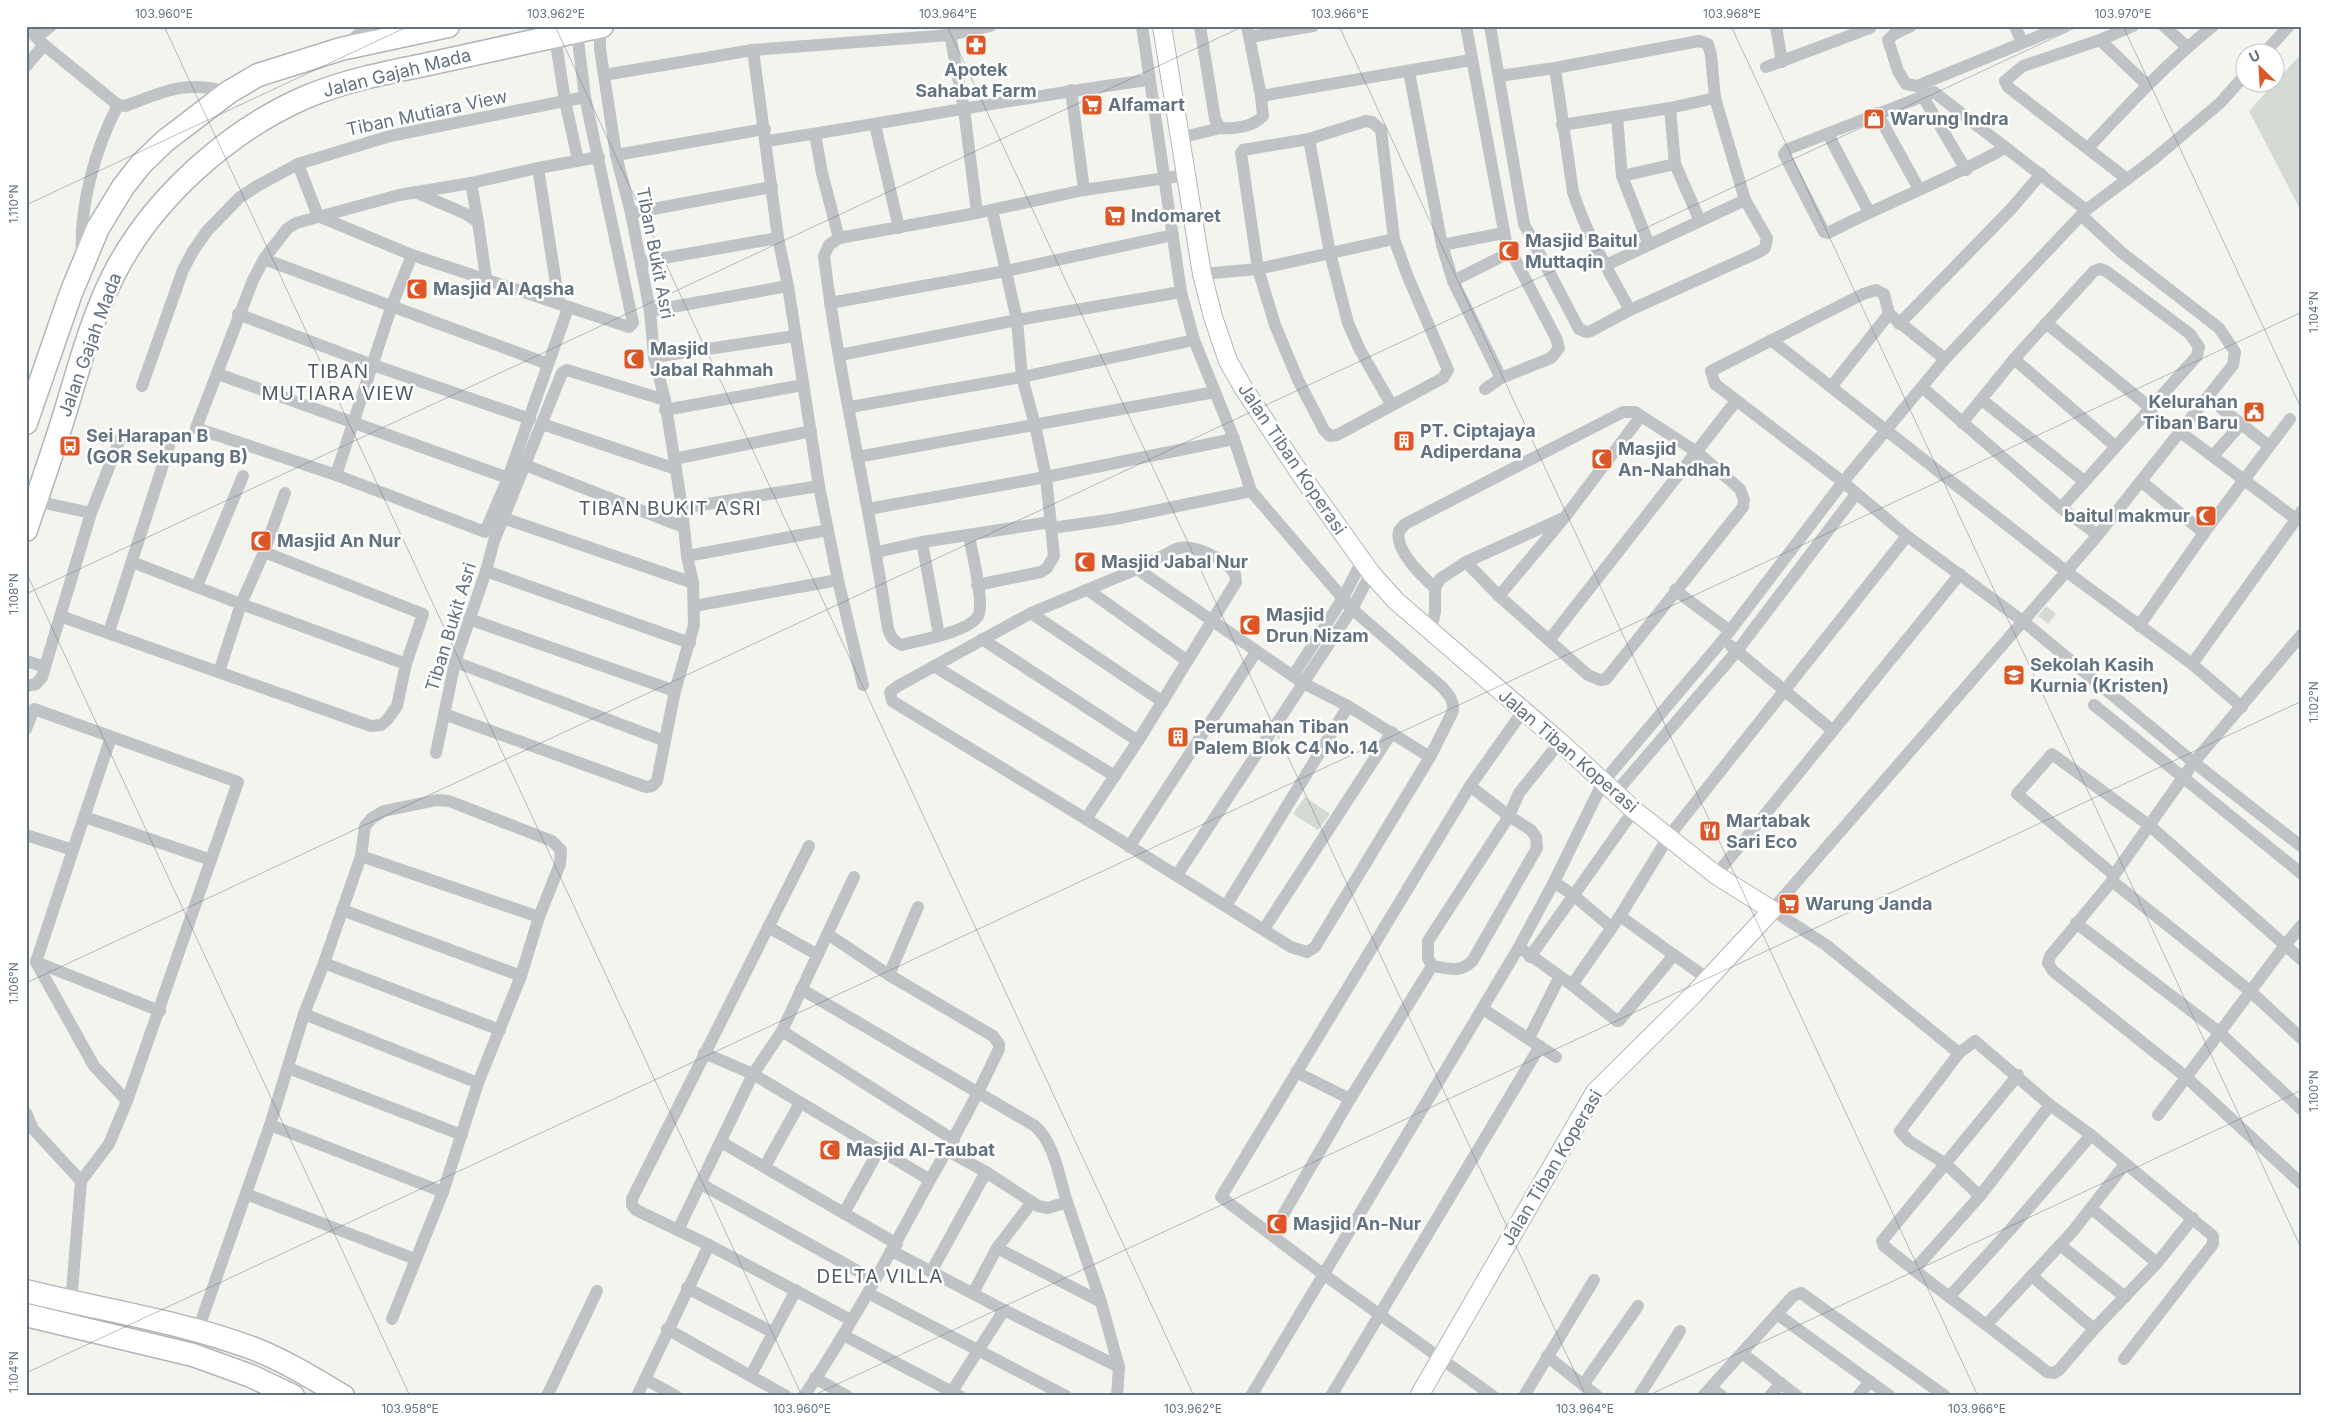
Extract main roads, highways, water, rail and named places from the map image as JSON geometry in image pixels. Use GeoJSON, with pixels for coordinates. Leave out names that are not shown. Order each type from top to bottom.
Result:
{"type":"FeatureCollection","features":[{"type":"Feature","properties":{"kind":"highway","name":"Jalan Gajah Mada"},"geometry":{"type":"LineString","coordinates":[[26,423],[83,264],[98,228],[141,164],[188,122],[229,92],[258,76],[341,49],[448,26]]}},
{"type":"Feature","properties":{"kind":"highway","name":"Jalan Gajah Mada"},"geometry":{"type":"LineString","coordinates":[[26,530],[108,287],[136,237],[165,199],[241,135],[306,97],[354,80],[570,40],[601,26]]}},
{"type":"Feature","properties":{"kind":"highway"},"geometry":{"type":"LineString","coordinates":[[26,1279],[71,1303]]}},
{"type":"Feature","properties":{"kind":"highway"},"geometry":{"type":"LineString","coordinates":[[26,1291],[71,1303],[198,1330],[254,1349],[343,1396]]}},
{"type":"Feature","properties":{"kind":"highway"},"geometry":{"type":"LineString","coordinates":[[26,1315],[193,1355],[250,1376],[293,1396]]}},
{"type":"Feature","properties":{"kind":"place","name":"Apotek Sahabat Farm"},"geometry":{"type":"Point","coordinates":[976,45]}},
{"type":"Feature","properties":{"kind":"place","name":"Alfamart"},"geometry":{"type":"Point","coordinates":[1092,105]}},
{"type":"Feature","properties":{"kind":"place","name":"Warung Indra"},"geometry":{"type":"Point","coordinates":[1874,119]}},
{"type":"Feature","properties":{"kind":"place","name":"Indomaret"},"geometry":{"type":"Point","coordinates":[1115,216]}},
{"type":"Feature","properties":{"kind":"place","name":"Masjid Baitul Muttaqin"},"geometry":{"type":"Point","coordinates":[1509,251]}},
{"type":"Feature","properties":{"kind":"place","name":"Masjid Al Aqsha"},"geometry":{"type":"Point","coordinates":[417,289]}},
{"type":"Feature","properties":{"kind":"place","name":"Masjid Jabal Rahmah"},"geometry":{"type":"Point","coordinates":[634,359]}},
{"type":"Feature","properties":{"kind":"place","name":"Kelurahan Tiban Baru"},"geometry":{"type":"Point","coordinates":[2254,412]}},
{"type":"Feature","properties":{"kind":"place","name":"PT. Ciptajaya Adiperdana"},"geometry":{"type":"Point","coordinates":[1404,441]}},
{"type":"Feature","properties":{"kind":"place","name":"Sei Harapan B (GOR Sekupang B)"},"geometry":{"type":"Point","coordinates":[70,446]}},
{"type":"Feature","properties":{"kind":"place","name":"Masjid An-Nahdhah"},"geometry":{"type":"Point","coordinates":[1602,459]}},
{"type":"Feature","properties":{"kind":"place","name":"baitul makmur"},"geometry":{"type":"Point","coordinates":[2206,516]}},
{"type":"Feature","properties":{"kind":"place","name":"Masjid An Nur"},"geometry":{"type":"Point","coordinates":[261,541]}},
{"type":"Feature","properties":{"kind":"place","name":"Masjid Jabal Nur"},"geometry":{"type":"Point","coordinates":[1085,562]}},
{"type":"Feature","properties":{"kind":"place","name":"Masjid Drun Nizam"},"geometry":{"type":"Point","coordinates":[1250,625]}},
{"type":"Feature","properties":{"kind":"place","name":"Sekolah Kasih Kurnia (Kristen)"},"geometry":{"type":"Point","coordinates":[2014,675]}},
{"type":"Feature","properties":{"kind":"place","name":"Perumahan Tiban Palem Blok C4 No. 14"},"geometry":{"type":"Point","coordinates":[1178,737]}},
{"type":"Feature","properties":{"kind":"place","name":"Martabak Sari Eco"},"geometry":{"type":"Point","coordinates":[1710,831]}},
{"type":"Feature","properties":{"kind":"place","name":"Warung Janda"},"geometry":{"type":"Point","coordinates":[1789,904]}},
{"type":"Feature","properties":{"kind":"place","name":"Masjid Al-Taubat"},"geometry":{"type":"Point","coordinates":[830,1150]}},
{"type":"Feature","properties":{"kind":"place","name":"Masjid An-Nur"},"geometry":{"type":"Point","coordinates":[1277,1224]}},
{"type":"Feature","properties":{"kind":"district","name":"TIBAN MUTIARA VIEW"},"geometry":{"type":"Point","coordinates":[338,382]}},
{"type":"Feature","properties":{"kind":"district","name":"TIBAN BUKIT ASRI"},"geometry":{"type":"Point","coordinates":[670,508]}},
{"type":"Feature","properties":{"kind":"district","name":"DELTA VILLA"},"geometry":{"type":"Point","coordinates":[880,1276]}}]}
